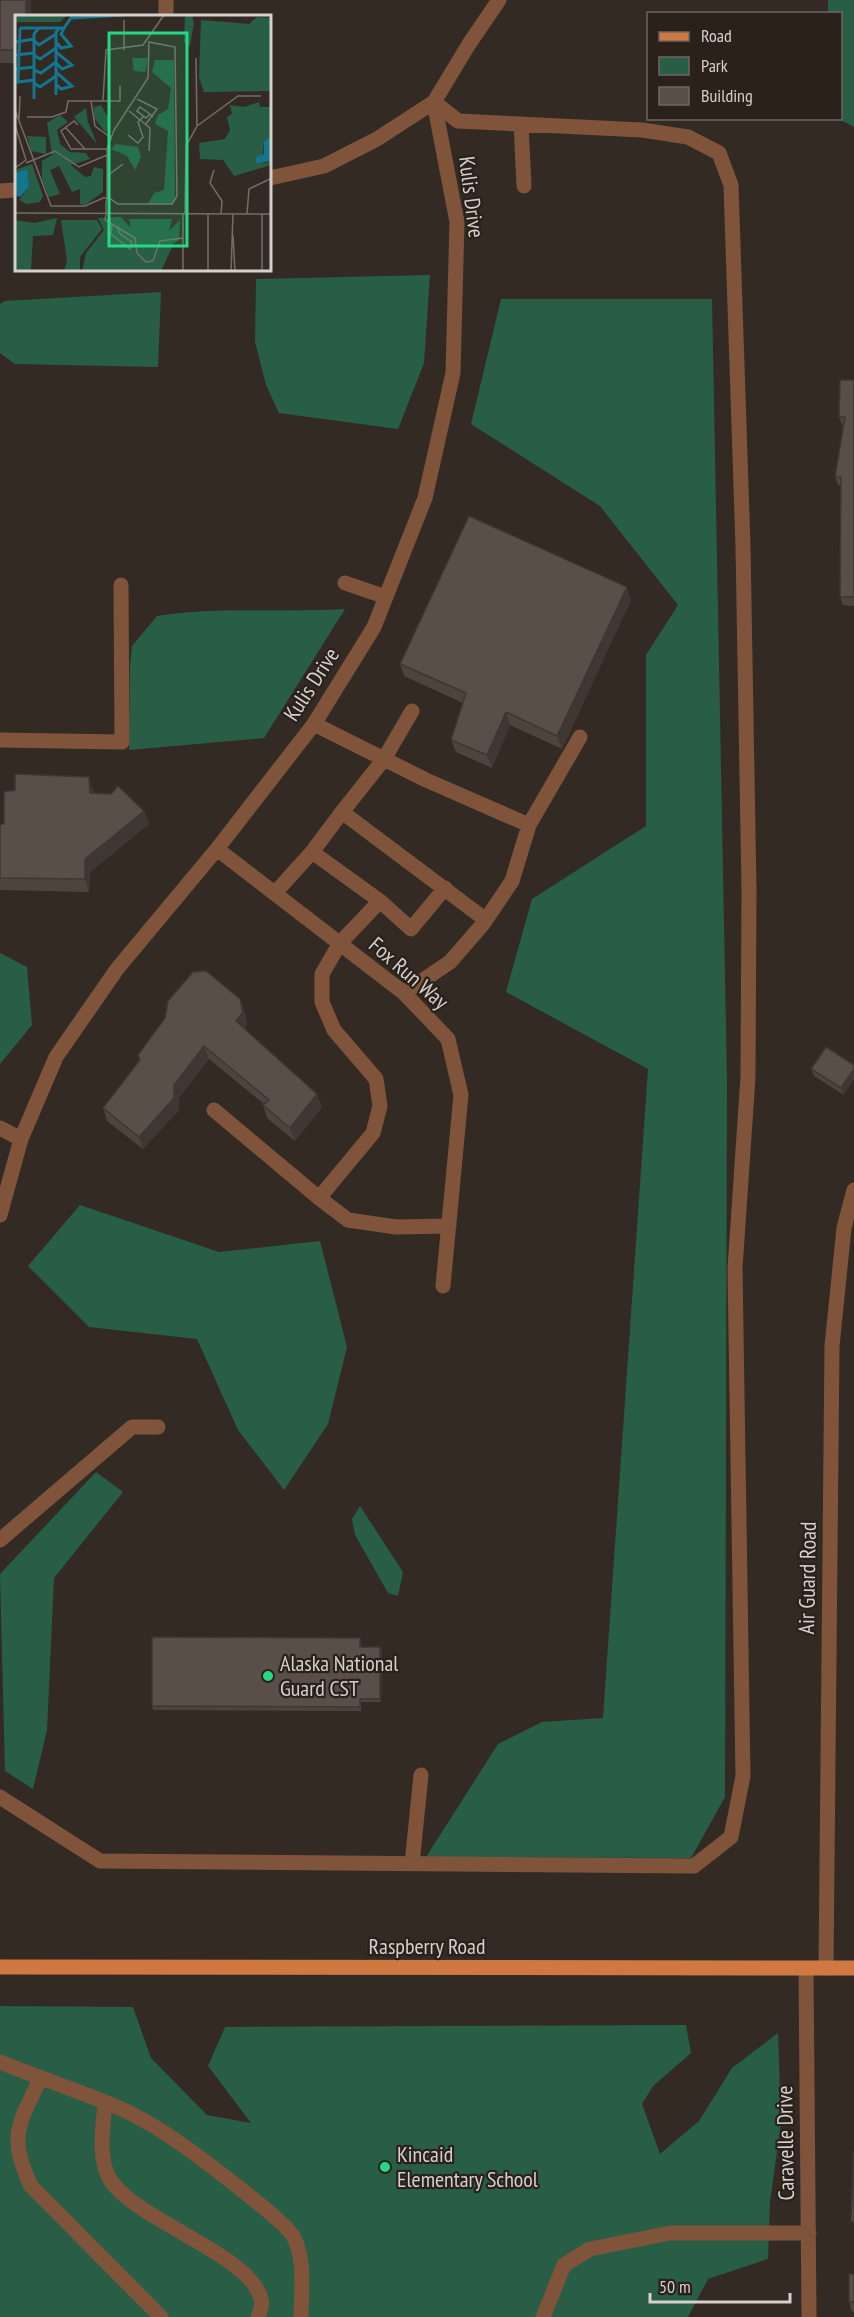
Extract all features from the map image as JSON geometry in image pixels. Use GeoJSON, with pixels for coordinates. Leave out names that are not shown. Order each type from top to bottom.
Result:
{"type":"FeatureCollection","features":[{"type":"Feature","properties":{"kind":"main road","name":"Raspberry Road"},"geometry":{"type":"LineString","coordinates":[[0,1968],[854,1968]]}},
{"type":"Feature","properties":{"kind":"street"},"geometry":{"type":"LineString","coordinates":[[272,178],[324,166],[377,139],[434,102],[499,0]]}},
{"type":"Feature","properties":{"kind":"street"},"geometry":{"type":"LineString","coordinates":[[0,1797],[100,1861],[694,1866],[731,1837],[743,1776],[735,1268],[748,1077],[749,890],[743,546],[731,185],[719,153],[688,137],[642,129],[458,122],[434,102]]}},
{"type":"Feature","properties":{"kind":"street","name":"Kulis Drive"},"geometry":{"type":"LineString","coordinates":[[0,1215],[21,1139],[56,1057],[117,969],[217,849],[314,724],[374,627],[425,498],[453,373],[457,222],[434,102]]}},
{"type":"Feature","properties":{"kind":"street"},"geometry":{"type":"LineString","coordinates":[[521,124],[524,186]]}},
{"type":"Feature","properties":{"kind":"street"},"geometry":{"type":"LineString","coordinates":[[0,191],[15,190]]}},
{"type":"Feature","properties":{"kind":"street"},"geometry":{"type":"LineString","coordinates":[[345,583],[386,597]]}},
{"type":"Feature","properties":{"kind":"street"},"geometry":{"type":"LineString","coordinates":[[0,740],[122,742],[121,585]]}},
{"type":"Feature","properties":{"kind":"street"},"geometry":{"type":"LineString","coordinates":[[275,893],[312,852],[384,759],[412,711]]}},
{"type":"Feature","properties":{"kind":"street"},"geometry":{"type":"LineString","coordinates":[[314,724],[384,759],[529,825]]}},
{"type":"Feature","properties":{"kind":"street"},"geometry":{"type":"LineString","coordinates":[[404,993],[450,962],[486,920],[512,881],[529,825],[580,737]]}},
{"type":"Feature","properties":{"kind":"street"},"geometry":{"type":"LineString","coordinates":[[342,812],[486,920]]}},
{"type":"Feature","properties":{"kind":"street","name":"Fox Run Way"},"geometry":{"type":"LineString","coordinates":[[217,849],[404,993],[448,1039],[461,1095],[443,1286]]}},
{"type":"Feature","properties":{"kind":"street"},"geometry":{"type":"LineString","coordinates":[[312,852],[380,901],[411,928],[445,888]]}},
{"type":"Feature","properties":{"kind":"street"},"geometry":{"type":"LineString","coordinates":[[319,1198],[373,1133],[380,1106],[376,1079],[334,1030],[322,1002],[322,974],[340,943],[380,901]]}},
{"type":"Feature","properties":{"kind":"street"},"geometry":{"type":"LineString","coordinates":[[214,1110],[348,1220],[396,1227],[449,1226]]}},
{"type":"Feature","properties":{"kind":"street"},"geometry":{"type":"LineString","coordinates":[[0,1128],[21,1139]]}},
{"type":"Feature","properties":{"kind":"street","name":"Air Guard Road"},"geometry":{"type":"LineString","coordinates":[[826,1968],[832,1346],[844,1228],[854,1190]]}},
{"type":"Feature","properties":{"kind":"street"},"geometry":{"type":"LineString","coordinates":[[0,1540],[132,1426],[158,1426]]}},
{"type":"Feature","properties":{"kind":"street"},"geometry":{"type":"LineString","coordinates":[[412,1864],[421,1774]]}},
{"type":"Feature","properties":{"kind":"street","name":"Caravelle Drive"},"geometry":{"type":"LineString","coordinates":[[806,1969],[809,2317]]}},
{"type":"Feature","properties":{"kind":"street"},"geometry":{"type":"LineString","coordinates":[[0,2062],[124,2111],[206,2162],[259,2203],[292,2234],[299,2254],[302,2273],[301,2317]]}},
{"type":"Feature","properties":{"kind":"street"},"geometry":{"type":"LineString","coordinates":[[40,2079],[20,2122],[17,2143],[20,2162],[31,2186],[160,2317]]}},
{"type":"Feature","properties":{"kind":"street"},"geometry":{"type":"LineString","coordinates":[[105,2103],[104,2162],[110,2180],[125,2197],[218,2254],[252,2280],[262,2301],[258,2317]]}},
{"type":"Feature","properties":{"kind":"street"},"geometry":{"type":"LineString","coordinates":[[543,2317],[564,2265],[590,2249],[670,2233],[809,2233]]}},
{"type":"Feature","properties":{"kind":"green space"},"geometry":{"type":"Polygon","coordinates":[[[828,0],[854,0],[854,127],[841,120],[842,12],[828,12],[828,0]]]}},
{"type":"Feature","properties":{"kind":"green space"},"geometry":{"type":"Polygon","coordinates":[[[430,275],[424,363],[398,429],[279,413],[266,385],[255,342],[256,279],[430,275]]]}},
{"type":"Feature","properties":{"kind":"green space"},"geometry":{"type":"Polygon","coordinates":[[[161,292],[158,367],[15,364],[0,353],[0,304],[5,301],[161,292]]]}},
{"type":"Feature","properties":{"kind":"green space"},"geometry":{"type":"Polygon","coordinates":[[[501,299],[712,299],[727,1080],[725,1797],[691,1858],[426,1857],[498,1744],[542,1722],[603,1718],[648,1069],[506,992],[532,899],[646,826],[646,655],[678,605],[600,506],[471,424],[501,299]]]}},
{"type":"Feature","properties":{"kind":"green space"},"geometry":{"type":"Polygon","coordinates":[[[345,609],[264,738],[129,750],[132,646],[157,616],[228,610],[345,609]]]}},
{"type":"Feature","properties":{"kind":"green space"},"geometry":{"type":"Polygon","coordinates":[[[0,953],[27,967],[32,1025],[0,1064],[0,953]]]}},
{"type":"Feature","properties":{"kind":"green space"},"geometry":{"type":"Polygon","coordinates":[[[80,1205],[219,1252],[320,1241],[347,1347],[328,1424],[284,1490],[238,1430],[197,1339],[89,1327],[28,1266],[80,1205]]]}},
{"type":"Feature","properties":{"kind":"green space"},"geometry":{"type":"Polygon","coordinates":[[[96,1472],[123,1492],[54,1578],[47,1730],[33,1789],[5,1771],[0,1574],[96,1472]]]}},
{"type":"Feature","properties":{"kind":"green space"},"geometry":{"type":"Polygon","coordinates":[[[360,1506],[403,1572],[398,1596],[388,1593],[355,1535],[352,1519],[360,1506]]]}},
{"type":"Feature","properties":{"kind":"green space","name":"Kincaid Elementary School"},"geometry":{"type":"Polygon","coordinates":[[[0,2006],[133,2007],[151,2058],[207,2115],[251,2123],[208,2066],[225,2027],[686,2025],[691,2053],[653,2086],[642,2104],[660,2154],[699,2121],[732,2068],[778,2033],[781,2123],[770,2202],[768,2259],[708,2279],[688,2317],[0,2317],[0,2006]]]}},
{"type":"Feature","properties":{"kind":"building"},"geometry":{"type":"Polygon","coordinates":[[[0,0],[26,0],[26,15],[15,15],[15,50],[0,50],[0,0]]]}},
{"type":"Feature","properties":{"kind":"building"},"geometry":{"type":"Polygon","coordinates":[[[840,380],[854,380],[854,597],[840,597],[841,477],[835,477],[845,417],[839,417],[840,380]]]}},
{"type":"Feature","properties":{"kind":"building"},"geometry":{"type":"Polygon","coordinates":[[[469,516],[627,587],[557,736],[506,712],[487,755],[451,740],[466,693],[400,664],[469,516]]]}},
{"type":"Feature","properties":{"kind":"building"},"geometry":{"type":"Polygon","coordinates":[[[15,774],[89,777],[90,793],[111,794],[118,786],[144,811],[85,859],[85,879],[0,878],[0,824],[4,824],[4,792],[15,790],[15,774]]]}},
{"type":"Feature","properties":{"kind":"building"},"geometry":{"type":"Polygon","coordinates":[[[206,971],[240,999],[243,1012],[236,1021],[317,1094],[290,1128],[263,1105],[269,1100],[204,1046],[174,1085],[174,1098],[139,1137],[103,1108],[140,1060],[138,1055],[165,1018],[168,1001],[193,972],[206,971]]]}},
{"type":"Feature","properties":{"kind":"building"},"geometry":{"type":"Polygon","coordinates":[[[826,1047],[854,1065],[854,1069],[841,1088],[811,1069],[826,1047]]]}},
{"type":"Feature","properties":{"kind":"building","name":"Alaska National Guard CST"},"geometry":{"type":"Polygon","coordinates":[[[152,1637],[360,1638],[360,1647],[380,1647],[380,1699],[360,1699],[360,1707],[152,1706],[152,1637]]]}},
{"type":"Feature","properties":{"kind":"building"},"geometry":{"type":"Polygon","coordinates":[[[854,2151],[854,2222],[851,2221],[854,2151]]]}},
{"type":"Feature","properties":{"kind":"building"},"geometry":{"type":"Polygon","coordinates":[[[849,2274],[854,2274],[854,2302],[849,2302],[849,2274]]]}},
{"type":"Feature","properties":{"kind":"place","name":"Alaska National Guard CST"},"geometry":{"type":"Point","coordinates":[268,1676]}},
{"type":"Feature","properties":{"kind":"place","name":"Kincaid Elementary School"},"geometry":{"type":"Point","coordinates":[385,2167]}}]}
